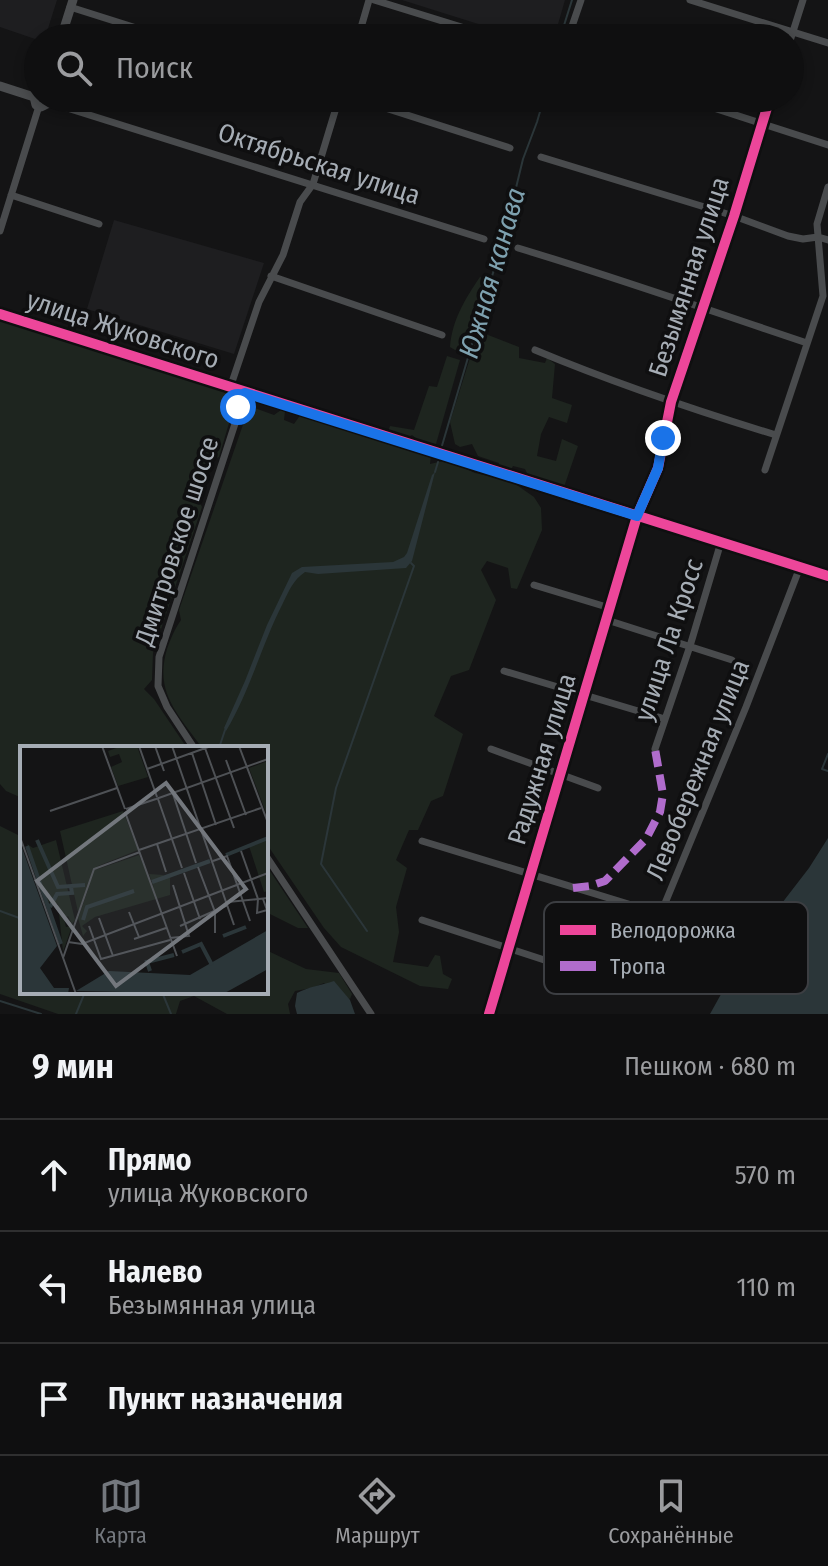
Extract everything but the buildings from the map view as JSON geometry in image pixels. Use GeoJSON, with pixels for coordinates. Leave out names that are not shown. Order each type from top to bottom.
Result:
{"type":"FeatureCollection","features":[{"type":"Feature","properties":{"kind":"main road"},"geometry":{"type":"LineString","coordinates":[[65,24],[71,4]]}},
{"type":"Feature","properties":{"kind":"main road","name":"Октябрьская улица"},"geometry":{"type":"LineString","coordinates":[[0,86],[24,94]]}},
{"type":"Feature","properties":{"kind":"street"},"geometry":{"type":"LineString","coordinates":[[363,24],[372,0],[451,24]]}},
{"type":"Feature","properties":{"kind":"street"},"geometry":{"type":"LineString","coordinates":[[573,24],[581,0]]}},
{"type":"Feature","properties":{"kind":"street"},"geometry":{"type":"LineString","coordinates":[[690,0],[767,24]]}},
{"type":"Feature","properties":{"kind":"street"},"geometry":{"type":"LineString","coordinates":[[796,24],[803,0]]}},
{"type":"Feature","properties":{"kind":"street"},"geometry":{"type":"LineString","coordinates":[[71,4],[128,24]]}},
{"type":"Feature","properties":{"kind":"street"},"geometry":{"type":"LineString","coordinates":[[804,35],[828,43]]}},
{"type":"Feature","properties":{"kind":"street"},"geometry":{"type":"LineString","coordinates":[[0,231],[37,112]]}},
{"type":"Feature","properties":{"kind":"street","name":"Октябрьская улица"},"geometry":{"type":"LineString","coordinates":[[83,112],[484,239]]}},
{"type":"Feature","properties":{"kind":"street"},"geometry":{"type":"LineString","coordinates":[[230,388],[259,302],[283,255],[300,202],[313,184],[335,112]]}},
{"type":"Feature","properties":{"kind":"street"},"geometry":{"type":"LineString","coordinates":[[398,112],[510,148]]}},
{"type":"Feature","properties":{"kind":"street"},"geometry":{"type":"LineString","coordinates":[[727,112],[825,142]]}},
{"type":"Feature","properties":{"kind":"street","name":"Безымянная улица"},"geometry":{"type":"LineString","coordinates":[[637,516],[658,468],[671,402],[734,216],[765,112]]}},
{"type":"Feature","properties":{"kind":"street"},"geometry":{"type":"LineString","coordinates":[[541,157],[734,216],[788,236],[828,240]]}},
{"type":"Feature","properties":{"kind":"street"},"geometry":{"type":"LineString","coordinates":[[765,470],[823,296],[817,224],[828,187]]}},
{"type":"Feature","properties":{"kind":"street"},"geometry":{"type":"LineString","coordinates":[[11,195],[99,224]]}},
{"type":"Feature","properties":{"kind":"street"},"geometry":{"type":"LineString","coordinates":[[518,248],[807,343]]}},
{"type":"Feature","properties":{"kind":"street"},"geometry":{"type":"LineString","coordinates":[[271,276],[442,335]]}},
{"type":"Feature","properties":{"kind":"street","name":"улица Жуковского"},"geometry":{"type":"LineString","coordinates":[[1,314],[828,576]]}},
{"type":"Feature","properties":{"kind":"street"},"geometry":{"type":"LineString","coordinates":[[535,350],[619,384],[776,435]]}},
{"type":"Feature","properties":{"kind":"street","name":"Дмитровское шоссе"},"geometry":{"type":"LineString","coordinates":[[193,746],[167,707],[158,686],[159,657],[239,413],[230,388]]}},
{"type":"Feature","properties":{"kind":"street"},"geometry":{"type":"LineString","coordinates":[[239,413],[245,393]]}},
{"type":"Feature","properties":{"kind":"street","name":"Радужная улица"},"geometry":{"type":"LineString","coordinates":[[489,1014],[637,516]]}},
{"type":"Feature","properties":{"kind":"street","name":"улица Ла Кросс"},"geometry":{"type":"LineString","coordinates":[[655,749],[721,542]]}},
{"type":"Feature","properties":{"kind":"street","name":"Левобережная улица"},"geometry":{"type":"LineString","coordinates":[[666,902],[800,567]]}},
{"type":"Feature","properties":{"kind":"street"},"geometry":{"type":"LineString","coordinates":[[534,585],[610,608]]}},
{"type":"Feature","properties":{"kind":"street"},"geometry":{"type":"LineString","coordinates":[[607,620],[732,660]]}},
{"type":"Feature","properties":{"kind":"street"},"geometry":{"type":"LineString","coordinates":[[504,671],[665,719]]}},
{"type":"Feature","properties":{"kind":"street"},"geometry":{"type":"LineString","coordinates":[[491,749],[598,788]]}},
{"type":"Feature","properties":{"kind":"street"},"geometry":{"type":"LineString","coordinates":[[422,841],[622,902]]}},
{"type":"Feature","properties":{"kind":"street"},"geometry":{"type":"LineString","coordinates":[[268,859],[371,1014]]}},
{"type":"Feature","properties":{"kind":"street"},"geometry":{"type":"LineString","coordinates":[[422,920],[509,949]]}},
{"type":"Feature","properties":{"kind":"street","name":"Левобережная улица"},"geometry":{"type":"LineString","coordinates":[[509,949],[544,960]]}},
{"type":"Feature","properties":{"kind":"shaded area"},"geometry":{"type":"Polygon","coordinates":[[[0,0],[57,0],[49,24],[24,24],[24,35],[0,27],[0,0]]]}},
{"type":"Feature","properties":{"kind":"shaded area"},"geometry":{"type":"Polygon","coordinates":[[[402,0],[565,0],[558,24],[478,24],[402,0]]]}},
{"type":"Feature","properties":{"kind":"shaded area"},"geometry":{"type":"Polygon","coordinates":[[[114,220],[264,263],[234,354],[87,309],[114,220]]]}},
{"type":"Feature","properties":{"kind":"shaded area"},"geometry":{"type":"Polygon","coordinates":[[[480,277],[494,282],[490,303],[474,306],[469,333],[461,348],[455,350],[450,347],[456,319],[480,277]]]}},
{"type":"Feature","properties":{"kind":"shaded area"},"geometry":{"type":"Polygon","coordinates":[[[0,317],[216,387],[227,394],[232,413],[219,457],[208,462],[198,499],[202,507],[153,653],[152,680],[144,689],[186,746],[20,746],[20,797],[6,791],[0,784],[0,317]]]}},
{"type":"Feature","properties":{"kind":"shaded area"},"geometry":{"type":"Polygon","coordinates":[[[483,333],[519,347],[519,358],[545,363],[547,358],[555,364],[552,398],[572,405],[567,423],[549,417],[541,434],[537,456],[556,461],[562,439],[578,446],[564,487],[530,479],[525,469],[513,466],[508,475],[497,471],[499,463],[478,456],[472,444],[460,447],[455,444],[450,422],[475,342],[483,333]]]}},
{"type":"Feature","properties":{"kind":"shaded area"},"geometry":{"type":"Polygon","coordinates":[[[447,356],[460,360],[436,444],[422,443],[412,435],[406,438],[387,435],[390,426],[414,430],[429,386],[437,387],[447,356]]]}},
{"type":"Feature","properties":{"kind":"shaded area"},"geometry":{"type":"Polygon","coordinates":[[[252,407],[274,415],[281,410],[285,411],[284,420],[294,424],[301,414],[431,455],[430,464],[447,460],[475,473],[511,481],[534,497],[541,508],[542,530],[517,589],[511,588],[508,568],[487,561],[481,570],[496,600],[469,670],[451,676],[434,716],[463,734],[443,796],[431,801],[418,830],[409,830],[396,860],[407,868],[396,907],[399,932],[393,962],[428,967],[435,955],[440,956],[443,974],[452,979],[448,989],[420,986],[341,947],[324,928],[268,846],[268,746],[201,746],[166,691],[164,664],[167,649],[181,620],[179,610],[247,413],[252,407]]]}},
{"type":"Feature","properties":{"kind":"shaded area"},"geometry":{"type":"Polygon","coordinates":[[[435,472],[412,561],[406,568],[318,574],[305,572],[294,582],[226,731],[224,728],[267,625],[292,573],[302,567],[393,562],[404,557],[435,472]]]}},
{"type":"Feature","properties":{"kind":"shaded area"},"geometry":{"type":"Polygon","coordinates":[[[0,826],[20,836],[20,994],[268,994],[268,951],[306,969],[339,973],[352,994],[350,999],[338,995],[324,983],[295,991],[288,1004],[290,1014],[227,1014],[194,996],[180,1001],[176,1014],[58,1014],[0,994],[0,826]]]}},
{"type":"Feature","properties":{"kind":"shaded area"},"geometry":{"type":"Polygon","coordinates":[[[828,838],[828,1014],[710,1014],[721,994],[808,994],[808,902],[783,902],[828,838]]]}},
{"type":"Feature","properties":{"kind":"shaded area"},"geometry":{"type":"Polygon","coordinates":[[[268,868],[308,928],[298,928],[268,913],[268,868]]]}},
{"type":"Feature","properties":{"kind":"shaded area"},"geometry":{"type":"Polygon","coordinates":[[[334,981],[350,1000],[355,1014],[297,1014],[297,993],[334,981]]]}},
{"type":"Feature","properties":{"kind":"waterway","name":"Южная канава"},"geometry":{"type":"LineString","coordinates":[[564,24],[572,0]]}},
{"type":"Feature","properties":{"kind":"waterway","name":"Южная канава"},"geometry":{"type":"LineString","coordinates":[[441,449],[506,229],[523,159],[540,112]]}},
{"type":"Feature","properties":{"kind":"waterway","name":"Южная канава"},"geometry":{"type":"LineString","coordinates":[[435,472],[438,462]]}},
{"type":"Feature","properties":{"kind":"waterway"},"geometry":{"type":"LineString","coordinates":[[367,931],[321,864],[336,788],[414,566],[411,563]]}},
{"type":"Feature","properties":{"kind":"waterway","name":"Южная канава"},"geometry":{"type":"LineString","coordinates":[[220,746],[225,730]]}},
{"type":"Feature","properties":{"kind":"waterway"},"geometry":{"type":"LineString","coordinates":[[828,754],[822,769],[828,771]]}},
{"type":"Feature","properties":{"kind":"waterway","name":"Южная канава"},"geometry":{"type":"LineString","coordinates":[[0,911],[20,918]]}},
{"type":"Feature","properties":{"kind":"waterway"},"geometry":{"type":"LineString","coordinates":[[76,1014],[84,994]]}},
{"type":"Feature","properties":{"kind":"waterway"},"geometry":{"type":"LineString","coordinates":[[163,994],[171,1014]]}},
{"type":"Feature","properties":{"kind":"waterway"},"geometry":{"type":"LineString","coordinates":[[0,1001],[41,1014]]}},
{"type":"Feature","properties":{"kind":"marked path"},"geometry":{"type":"LineString","coordinates":[[573,888],[605,881],[646,839],[660,812],[663,794],[655,749]]}},
{"type":"Feature","properties":{"kind":"cycle path"},"geometry":{"type":"LineString","coordinates":[[489,1014],[637,516],[658,468],[671,402],[766,112]]}},
{"type":"Feature","properties":{"kind":"cycle path"},"geometry":{"type":"LineString","coordinates":[[0,314],[828,576]]}},
{"type":"Feature","properties":{"kind":"route"},"geometry":{"type":"LineString","coordinates":[[238,407],[239,413],[245,393],[637,516],[658,468],[663,438]]}}]}
